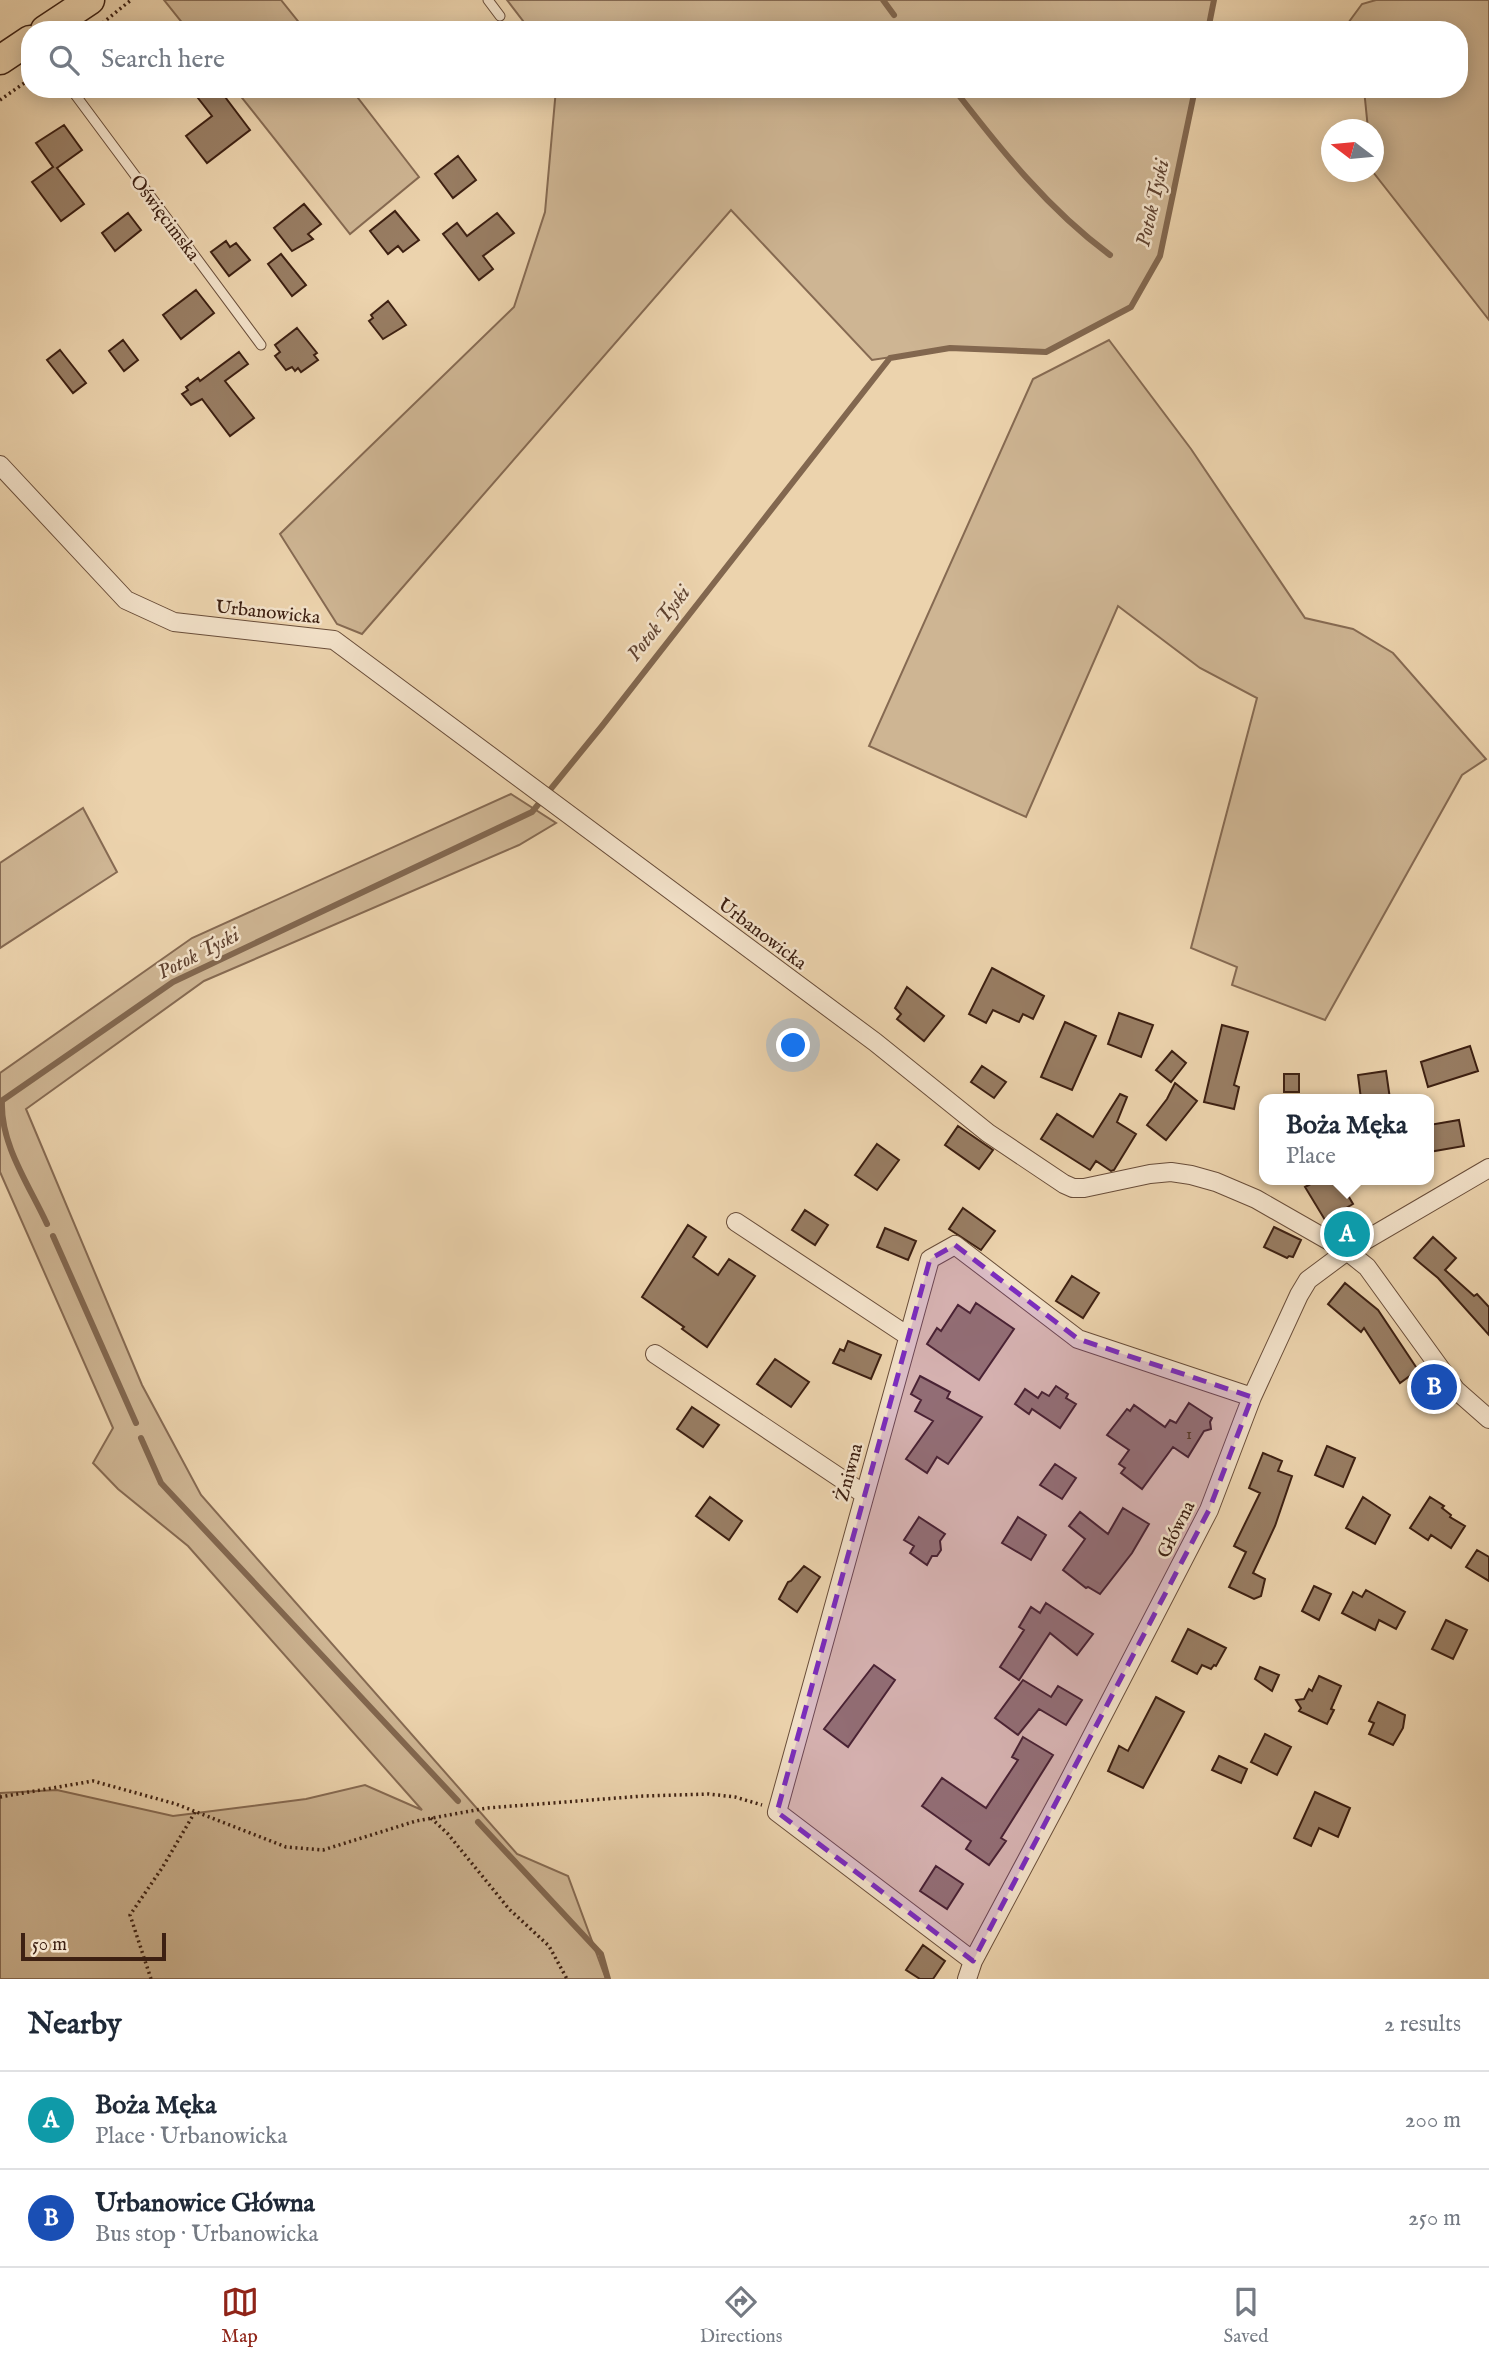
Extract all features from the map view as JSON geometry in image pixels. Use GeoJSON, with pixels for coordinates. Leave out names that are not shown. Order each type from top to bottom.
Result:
{"type":"FeatureCollection","features":[{"type":"Feature","properties":{"kind":"highway"},"geometry":{"type":"LineString","coordinates":[[58,21],[90,0]]}},
{"type":"Feature","properties":{"kind":"highway"},"geometry":{"type":"LineString","coordinates":[[0,60],[21,46]]}},
{"type":"Feature","properties":{"kind":"street","name":"Urbanowicka"},"geometry":{"type":"LineString","coordinates":[[0,465],[126,600],[174,622],[334,640],[875,1042],[988,1133],[1064,1184],[1073,1188],[1084,1188],[1150,1174],[1171,1172],[1191,1175],[1256,1199],[1348,1251],[1367,1267],[1456,1390],[1489,1419]]}},
{"type":"Feature","properties":{"kind":"street","name":"Główna"},"geometry":{"type":"LineString","coordinates":[[967,1979],[973,1961],[1209,1510],[1252,1397],[1298,1295],[1308,1280],[1348,1251],[1489,1168]]}},
{"type":"Feature","properties":{"kind":"street"},"geometry":{"type":"LineString","coordinates":[[736,1222],[908,1336]]}},
{"type":"Feature","properties":{"kind":"street","name":"Żniwna"},"geometry":{"type":"LineString","coordinates":[[777,1812],[930,1259],[955,1245],[1078,1339],[1252,1397]]}},
{"type":"Feature","properties":{"kind":"street"},"geometry":{"type":"LineString","coordinates":[[655,1354],[864,1494]]}},
{"type":"Feature","properties":{"kind":"street"},"geometry":{"type":"LineString","coordinates":[[777,1812],[973,1961]]}},
{"type":"Feature","properties":{"kind":"lane"},"geometry":{"type":"LineString","coordinates":[[488,0],[500,16]]}},
{"type":"Feature","properties":{"kind":"lane","name":"Oświęcimska"},"geometry":{"type":"LineString","coordinates":[[78,98],[261,345]]}},
{"type":"Feature","properties":{"kind":"path"},"geometry":{"type":"LineString","coordinates":[[105,21],[131,0]]}},
{"type":"Feature","properties":{"kind":"path"},"geometry":{"type":"LineString","coordinates":[[0,100],[21,85]]}},
{"type":"Feature","properties":{"kind":"path"},"geometry":{"type":"LineString","coordinates":[[0,1797],[93,1781],[195,1812],[286,1847],[323,1850],[431,1818],[486,1808],[553,1802],[709,1794],[754,1802],[777,1812]]}},
{"type":"Feature","properties":{"kind":"path"},"geometry":{"type":"LineString","coordinates":[[150,1979],[130,1915],[195,1812]]}},
{"type":"Feature","properties":{"kind":"path"},"geometry":{"type":"LineString","coordinates":[[431,1818],[448,1833],[509,1909],[549,1947],[567,1979]]}},
{"type":"Feature","properties":{"kind":"highlighted area"},"geometry":{"type":"Polygon","coordinates":[[[955,1245],[1078,1339],[1252,1397],[1209,1510],[973,1961],[777,1812],[930,1259],[955,1245]]]}},
{"type":"Feature","properties":{"kind":"shaded area"},"geometry":{"type":"Polygon","coordinates":[[[164,0],[281,0],[298,21],[181,21],[164,0]]]}},
{"type":"Feature","properties":{"kind":"shaded area"},"geometry":{"type":"Polygon","coordinates":[[[507,0],[1214,0],[1210,21],[523,21],[507,0]]]}},
{"type":"Feature","properties":{"kind":"shaded area"},"geometry":{"type":"Polygon","coordinates":[[[1376,0],[1489,0],[1489,320],[1381,182],[1384,182],[1384,119],[1367,119],[1365,98],[1468,98],[1468,21],[1350,21],[1362,4],[1376,0]]]}},
{"type":"Feature","properties":{"kind":"shaded area"},"geometry":{"type":"Polygon","coordinates":[[[242,98],[358,98],[419,177],[350,234],[242,98]]]}},
{"type":"Feature","properties":{"kind":"shaded area"},"geometry":{"type":"Polygon","coordinates":[[[555,98],[1193,98],[1160,256],[1131,307],[1046,352],[950,348],[872,360],[731,210],[362,634],[337,624],[280,534],[514,307],[545,212],[555,98]]]}},
{"type":"Feature","properties":{"kind":"shaded area"},"geometry":{"type":"Polygon","coordinates":[[[1109,340],[1191,449],[1305,618],[1353,629],[1393,653],[1486,759],[1462,775],[1325,1020],[1232,985],[1237,967],[1191,948],[1257,698],[1200,668],[1118,606],[1026,817],[869,746],[1033,379],[1109,340]]]}},
{"type":"Feature","properties":{"kind":"shaded area"},"geometry":{"type":"Polygon","coordinates":[[[511,794],[556,823],[519,845],[204,981],[26,1109],[142,1385],[201,1495],[517,1854],[568,1876],[606,1979],[0,1979],[0,1793],[57,1790],[173,1816],[306,1799],[365,1785],[422,1810],[188,1546],[118,1489],[93,1463],[113,1428],[0,1172],[0,1073],[192,938],[511,794]]]}},
{"type":"Feature","properties":{"kind":"shaded area"},"geometry":{"type":"Polygon","coordinates":[[[83,808],[117,872],[0,948],[0,863],[83,808]]]}},
{"type":"Feature","properties":{"kind":"building"},"geometry":{"type":"Polygon","coordinates":[[[198,98],[226,98],[250,130],[207,163],[186,136],[212,116],[198,98]]]}},
{"type":"Feature","properties":{"kind":"building"},"geometry":{"type":"Polygon","coordinates":[[[64,125],[82,150],[57,168],[84,204],[61,221],[32,182],[53,167],[36,143],[64,125]]]}},
{"type":"Feature","properties":{"kind":"building"},"geometry":{"type":"Polygon","coordinates":[[[458,156],[476,180],[453,198],[435,174],[458,156]]]}},
{"type":"Feature","properties":{"kind":"building"},"geometry":{"type":"Polygon","coordinates":[[[304,204],[321,224],[308,234],[313,239],[292,251],[274,228],[304,204]]]}},
{"type":"Feature","properties":{"kind":"building"},"geometry":{"type":"Polygon","coordinates":[[[395,211],[419,240],[403,252],[398,246],[388,254],[370,231],[395,211]]]}},
{"type":"Feature","properties":{"kind":"building"},"geometry":{"type":"Polygon","coordinates":[[[128,213],[141,230],[115,251],[102,233],[128,213]]]}},
{"type":"Feature","properties":{"kind":"building"},"geometry":{"type":"Polygon","coordinates":[[[497,213],[514,233],[483,256],[493,269],[479,280],[443,234],[457,223],[467,236],[497,213]]]}},
{"type":"Feature","properties":{"kind":"building"},"geometry":{"type":"Polygon","coordinates":[[[226,241],[230,247],[236,243],[250,260],[229,276],[211,252],[226,241]]]}},
{"type":"Feature","properties":{"kind":"building"},"geometry":{"type":"Polygon","coordinates":[[[281,254],[306,285],[292,296],[268,264],[281,254]]]}},
{"type":"Feature","properties":{"kind":"building"},"geometry":{"type":"Polygon","coordinates":[[[196,290],[214,313],[181,339],[163,315],[196,290]]]}},
{"type":"Feature","properties":{"kind":"building"},"geometry":{"type":"Polygon","coordinates":[[[388,301],[406,325],[383,339],[369,321],[373,318],[371,315],[388,301]]]}},
{"type":"Feature","properties":{"kind":"building"},"geometry":{"type":"Polygon","coordinates":[[[297,328],[317,353],[314,355],[318,360],[301,372],[292,367],[286,370],[275,356],[280,352],[275,345],[297,328]]]}},
{"type":"Feature","properties":{"kind":"building"},"geometry":{"type":"Polygon","coordinates":[[[123,340],[138,360],[124,371],[109,351],[123,340]]]}},
{"type":"Feature","properties":{"kind":"building"},"geometry":{"type":"Polygon","coordinates":[[[60,350],[86,383],[73,393],[47,360],[60,350]]]}},
{"type":"Feature","properties":{"kind":"building"},"geometry":{"type":"Polygon","coordinates":[[[239,352],[248,364],[225,381],[254,418],[230,436],[202,399],[191,405],[182,394],[188,390],[186,387],[198,378],[200,381],[239,352]]]}},
{"type":"Feature","properties":{"kind":"building"},"geometry":{"type":"Polygon","coordinates":[[[992,968],[1044,996],[1033,1019],[1023,1014],[1019,1022],[993,1010],[986,1023],[969,1014],[992,968]]]}},
{"type":"Feature","properties":{"kind":"building"},"geometry":{"type":"Polygon","coordinates":[[[907,987],[944,1016],[924,1041],[897,1019],[901,1014],[895,1008],[907,987]]]}},
{"type":"Feature","properties":{"kind":"building"},"geometry":{"type":"Polygon","coordinates":[[[1119,1013],[1153,1025],[1141,1057],[1108,1044],[1119,1013]]]}},
{"type":"Feature","properties":{"kind":"building"},"geometry":{"type":"Polygon","coordinates":[[[1065,1022],[1096,1036],[1072,1090],[1041,1077],[1065,1022]]]}},
{"type":"Feature","properties":{"kind":"building"},"geometry":{"type":"Polygon","coordinates":[[[1222,1025],[1248,1032],[1234,1085],[1239,1087],[1234,1109],[1204,1102],[1222,1025]]]}},
{"type":"Feature","properties":{"kind":"building"},"geometry":{"type":"Polygon","coordinates":[[[1470,1046],[1478,1071],[1428,1087],[1421,1062],[1470,1046]]]}},
{"type":"Feature","properties":{"kind":"building"},"geometry":{"type":"Polygon","coordinates":[[[1172,1051],[1186,1063],[1171,1082],[1156,1070],[1172,1051]]]}},
{"type":"Feature","properties":{"kind":"building"},"geometry":{"type":"Polygon","coordinates":[[[982,1066],[1006,1082],[994,1098],[971,1082],[982,1066]]]}},
{"type":"Feature","properties":{"kind":"building"},"geometry":{"type":"Polygon","coordinates":[[[1386,1071],[1389,1094],[1360,1094],[1358,1075],[1386,1071]]]}},
{"type":"Feature","properties":{"kind":"building"},"geometry":{"type":"Polygon","coordinates":[[[1284,1074],[1299,1074],[1299,1092],[1284,1092],[1284,1074]]]}},
{"type":"Feature","properties":{"kind":"building"},"geometry":{"type":"Polygon","coordinates":[[[1175,1083],[1197,1101],[1166,1140],[1147,1125],[1167,1099],[1175,1083]]]}},
{"type":"Feature","properties":{"kind":"building"},"geometry":{"type":"Polygon","coordinates":[[[1120,1094],[1127,1097],[1117,1122],[1136,1134],[1114,1170],[1111,1171],[1096,1161],[1090,1170],[1041,1139],[1057,1114],[1093,1137],[1120,1094]]]}},
{"type":"Feature","properties":{"kind":"building"},"geometry":{"type":"Polygon","coordinates":[[[1459,1120],[1464,1146],[1434,1151],[1434,1124],[1459,1120]]]}},
{"type":"Feature","properties":{"kind":"building"},"geometry":{"type":"Polygon","coordinates":[[[958,1126],[993,1150],[979,1169],[945,1145],[958,1126]]]}},
{"type":"Feature","properties":{"kind":"building"},"geometry":{"type":"Polygon","coordinates":[[[877,1144],[899,1160],[877,1190],[855,1175],[877,1144]]]}},
{"type":"Feature","properties":{"kind":"building"},"geometry":{"type":"Polygon","coordinates":[[[1342,1185],[1353,1204],[1325,1220],[1305,1187],[1342,1185]]]}},
{"type":"Feature","properties":{"kind":"building"},"geometry":{"type":"Polygon","coordinates":[[[963,1208],[995,1231],[981,1250],[949,1229],[963,1208]]]}},
{"type":"Feature","properties":{"kind":"building"},"geometry":{"type":"Polygon","coordinates":[[[805,1210],[828,1225],[815,1245],[792,1230],[805,1210]]]}},
{"type":"Feature","properties":{"kind":"building"},"geometry":{"type":"Polygon","coordinates":[[[688,1225],[706,1237],[693,1257],[718,1275],[729,1259],[755,1276],[707,1347],[642,1297],[688,1225]]]}},
{"type":"Feature","properties":{"kind":"building"},"geometry":{"type":"Polygon","coordinates":[[[1274,1227],[1301,1240],[1293,1257],[1287,1258],[1264,1247],[1274,1227]]]}},
{"type":"Feature","properties":{"kind":"building"},"geometry":{"type":"Polygon","coordinates":[[[885,1228],[916,1241],[908,1260],[877,1247],[885,1228]]]}},
{"type":"Feature","properties":{"kind":"building"},"geometry":{"type":"Polygon","coordinates":[[[1433,1237],[1456,1258],[1445,1270],[1474,1296],[1477,1294],[1489,1307],[1489,1335],[1438,1278],[1414,1258],[1433,1237]]]}},
{"type":"Feature","properties":{"kind":"building"},"geometry":{"type":"Polygon","coordinates":[[[1072,1276],[1099,1293],[1083,1318],[1056,1301],[1072,1276]]]}},
{"type":"Feature","properties":{"kind":"building"},"geometry":{"type":"Polygon","coordinates":[[[1345,1283],[1378,1310],[1418,1370],[1400,1383],[1364,1328],[1361,1332],[1328,1304],[1345,1283]]]}},
{"type":"Feature","properties":{"kind":"building"},"geometry":{"type":"Polygon","coordinates":[[[976,1303],[1014,1329],[979,1380],[927,1344],[937,1328],[941,1331],[958,1305],[970,1313],[976,1303]]]}},
{"type":"Feature","properties":{"kind":"building"},"geometry":{"type":"Polygon","coordinates":[[[848,1341],[881,1355],[871,1379],[833,1363],[840,1349],[844,1351],[848,1341]]]}},
{"type":"Feature","properties":{"kind":"building"},"geometry":{"type":"Polygon","coordinates":[[[775,1359],[809,1382],[791,1407],[757,1384],[775,1359]]]}},
{"type":"Feature","properties":{"kind":"building"},"geometry":{"type":"Polygon","coordinates":[[[920,1376],[950,1392],[947,1398],[982,1417],[948,1464],[937,1457],[927,1473],[906,1459],[933,1421],[915,1411],[921,1400],[911,1394],[920,1376]]]}},
{"type":"Feature","properties":{"kind":"building"},"geometry":{"type":"Polygon","coordinates":[[[1056,1386],[1068,1394],[1066,1398],[1076,1404],[1060,1428],[1032,1409],[1029,1414],[1015,1404],[1025,1389],[1038,1398],[1042,1392],[1049,1396],[1056,1386]]]}},
{"type":"Feature","properties":{"kind":"building"},"geometry":{"type":"Polygon","coordinates":[[[1189,1403],[1212,1418],[1211,1429],[1204,1431],[1188,1457],[1173,1447],[1142,1489],[1121,1473],[1125,1468],[1119,1464],[1129,1450],[1107,1435],[1127,1409],[1130,1411],[1134,1405],[1165,1427],[1170,1420],[1176,1423],[1189,1403]]]}},
{"type":"Feature","properties":{"kind":"building"},"geometry":{"type":"Polygon","coordinates":[[[692,1407],[719,1425],[703,1447],[677,1429],[692,1407]]]}},
{"type":"Feature","properties":{"kind":"building"},"geometry":{"type":"Polygon","coordinates":[[[1327,1446],[1355,1458],[1343,1487],[1315,1475],[1327,1446]]]}},
{"type":"Feature","properties":{"kind":"building"},"geometry":{"type":"Polygon","coordinates":[[[1263,1453],[1282,1461],[1278,1471],[1292,1476],[1275,1526],[1253,1573],[1265,1579],[1261,1596],[1254,1599],[1229,1587],[1246,1552],[1234,1546],[1260,1493],[1249,1488],[1263,1453]]]}},
{"type":"Feature","properties":{"kind":"building"},"geometry":{"type":"Polygon","coordinates":[[[1055,1464],[1076,1478],[1062,1499],[1040,1485],[1055,1464]]]}},
{"type":"Feature","properties":{"kind":"building"},"geometry":{"type":"Polygon","coordinates":[[[710,1497],[742,1521],[729,1540],[696,1516],[710,1497]]]}},
{"type":"Feature","properties":{"kind":"building"},"geometry":{"type":"Polygon","coordinates":[[[1363,1497],[1390,1515],[1375,1544],[1346,1528],[1363,1497]]]}},
{"type":"Feature","properties":{"kind":"building"},"geometry":{"type":"Polygon","coordinates":[[[1430,1497],[1444,1506],[1442,1508],[1450,1517],[1465,1526],[1451,1548],[1431,1535],[1428,1540],[1410,1528],[1430,1497]]]}},
{"type":"Feature","properties":{"kind":"building"},"geometry":{"type":"Polygon","coordinates":[[[1123,1508],[1149,1524],[1132,1553],[1100,1594],[1086,1588],[1063,1570],[1085,1539],[1069,1526],[1080,1512],[1108,1534],[1123,1508]]]}},
{"type":"Feature","properties":{"kind":"building"},"geometry":{"type":"Polygon","coordinates":[[[919,1517],[945,1534],[940,1541],[941,1550],[937,1556],[932,1556],[927,1565],[910,1553],[914,1546],[904,1540],[919,1517]]]}},
{"type":"Feature","properties":{"kind":"building"},"geometry":{"type":"Polygon","coordinates":[[[1018,1517],[1046,1535],[1031,1560],[1002,1543],[1018,1517]]]}},
{"type":"Feature","properties":{"kind":"building"},"geometry":{"type":"Polygon","coordinates":[[[1477,1550],[1489,1557],[1489,1581],[1466,1567],[1477,1550]]]}},
{"type":"Feature","properties":{"kind":"building"},"geometry":{"type":"Polygon","coordinates":[[[804,1566],[820,1577],[797,1612],[779,1599],[788,1582],[804,1566]]]}},
{"type":"Feature","properties":{"kind":"building"},"geometry":{"type":"Polygon","coordinates":[[[1314,1586],[1331,1594],[1319,1620],[1302,1611],[1314,1586]]]}},
{"type":"Feature","properties":{"kind":"building"},"geometry":{"type":"Polygon","coordinates":[[[1366,1590],[1405,1612],[1396,1629],[1379,1620],[1375,1630],[1342,1613],[1353,1592],[1362,1597],[1366,1590]]]}},
{"type":"Feature","properties":{"kind":"building"},"geometry":{"type":"Polygon","coordinates":[[[1046,1603],[1093,1634],[1077,1655],[1050,1633],[1019,1680],[1000,1667],[1024,1630],[1019,1627],[1031,1607],[1040,1613],[1046,1603]]]}},
{"type":"Feature","properties":{"kind":"building"},"geometry":{"type":"Polygon","coordinates":[[[1446,1620],[1467,1630],[1453,1659],[1432,1649],[1446,1620]]]}},
{"type":"Feature","properties":{"kind":"building"},"geometry":{"type":"Polygon","coordinates":[[[1188,1629],[1226,1648],[1216,1666],[1211,1669],[1202,1665],[1197,1674],[1172,1661],[1188,1629]]]}},
{"type":"Feature","properties":{"kind":"building"},"geometry":{"type":"Polygon","coordinates":[[[874,1665],[895,1680],[848,1747],[824,1729],[874,1665]]]}},
{"type":"Feature","properties":{"kind":"building"},"geometry":{"type":"Polygon","coordinates":[[[1260,1667],[1279,1675],[1272,1691],[1255,1679],[1260,1667]]]}},
{"type":"Feature","properties":{"kind":"building"},"geometry":{"type":"Polygon","coordinates":[[[1319,1676],[1341,1686],[1327,1724],[1299,1711],[1301,1708],[1296,1700],[1304,1699],[1309,1689],[1312,1691],[1319,1676]]]}},
{"type":"Feature","properties":{"kind":"building"},"geometry":{"type":"Polygon","coordinates":[[[1023,1680],[1051,1697],[1058,1686],[1082,1700],[1066,1725],[1039,1709],[1018,1735],[995,1718],[1023,1680]]]}},
{"type":"Feature","properties":{"kind":"building"},"geometry":{"type":"Polygon","coordinates":[[[1156,1697],[1184,1712],[1143,1788],[1108,1771],[1119,1746],[1128,1751],[1156,1697]]]}},
{"type":"Feature","properties":{"kind":"building"},"geometry":{"type":"Polygon","coordinates":[[[1378,1702],[1405,1715],[1403,1728],[1393,1745],[1369,1734],[1374,1723],[1369,1721],[1378,1702]]]}},
{"type":"Feature","properties":{"kind":"building"},"geometry":{"type":"Polygon","coordinates":[[[1265,1734],[1291,1747],[1277,1775],[1251,1762],[1265,1734]]]}},
{"type":"Feature","properties":{"kind":"building"},"geometry":{"type":"Polygon","coordinates":[[[1023,1737],[1053,1755],[1001,1838],[1006,1841],[989,1865],[966,1849],[971,1841],[922,1806],[942,1778],[986,1808],[1018,1760],[1012,1757],[1023,1737]]]}},
{"type":"Feature","properties":{"kind":"building"},"geometry":{"type":"Polygon","coordinates":[[[1219,1756],[1247,1769],[1241,1783],[1212,1770],[1219,1756]]]}},
{"type":"Feature","properties":{"kind":"building"},"geometry":{"type":"Polygon","coordinates":[[[1315,1792],[1350,1808],[1338,1837],[1319,1828],[1311,1846],[1294,1838],[1315,1792]]]}},
{"type":"Feature","properties":{"kind":"building"},"geometry":{"type":"Polygon","coordinates":[[[936,1866],[963,1884],[947,1909],[920,1891],[936,1866]]]}},
{"type":"Feature","properties":{"kind":"building"},"geometry":{"type":"Polygon","coordinates":[[[923,1945],[945,1961],[933,1979],[920,1979],[906,1970],[923,1945]]]}},
{"type":"Feature","properties":{"kind":"waterway"},"geometry":{"type":"LineString","coordinates":[[883,0],[894,15]]}},
{"type":"Feature","properties":{"kind":"waterway","name":"Potok Tyski"},"geometry":{"type":"LineString","coordinates":[[1210,21],[1214,0]]}},
{"type":"Feature","properties":{"kind":"waterway"},"geometry":{"type":"LineString","coordinates":[[961,98],[1046,198],[1110,255]]}},
{"type":"Feature","properties":{"kind":"waterway","name":"Potok Tyski"},"geometry":{"type":"LineString","coordinates":[[0,1102],[173,982],[532,812],[890,358],[950,348],[1046,352],[1131,307],[1160,256],[1193,98]]}},
{"type":"Feature","properties":{"kind":"waterway"},"geometry":{"type":"LineString","coordinates":[[2,1101],[11,1149],[47,1224]]}},
{"type":"Feature","properties":{"kind":"waterway"},"geometry":{"type":"LineString","coordinates":[[53,1236],[136,1423]]}},
{"type":"Feature","properties":{"kind":"waterway"},"geometry":{"type":"LineString","coordinates":[[141,1438],[161,1483],[458,1801]]}},
{"type":"Feature","properties":{"kind":"waterway"},"geometry":{"type":"LineString","coordinates":[[478,1822],[601,1954],[608,1979]]}},
{"type":"Feature","properties":{"kind":"place","name":"Boża Męka"},"geometry":{"type":"Point","coordinates":[1347,1234]}},
{"type":"Feature","properties":{"kind":"place","name":"Urbanowice Główna"},"geometry":{"type":"Point","coordinates":[1434,1387]}}]}
